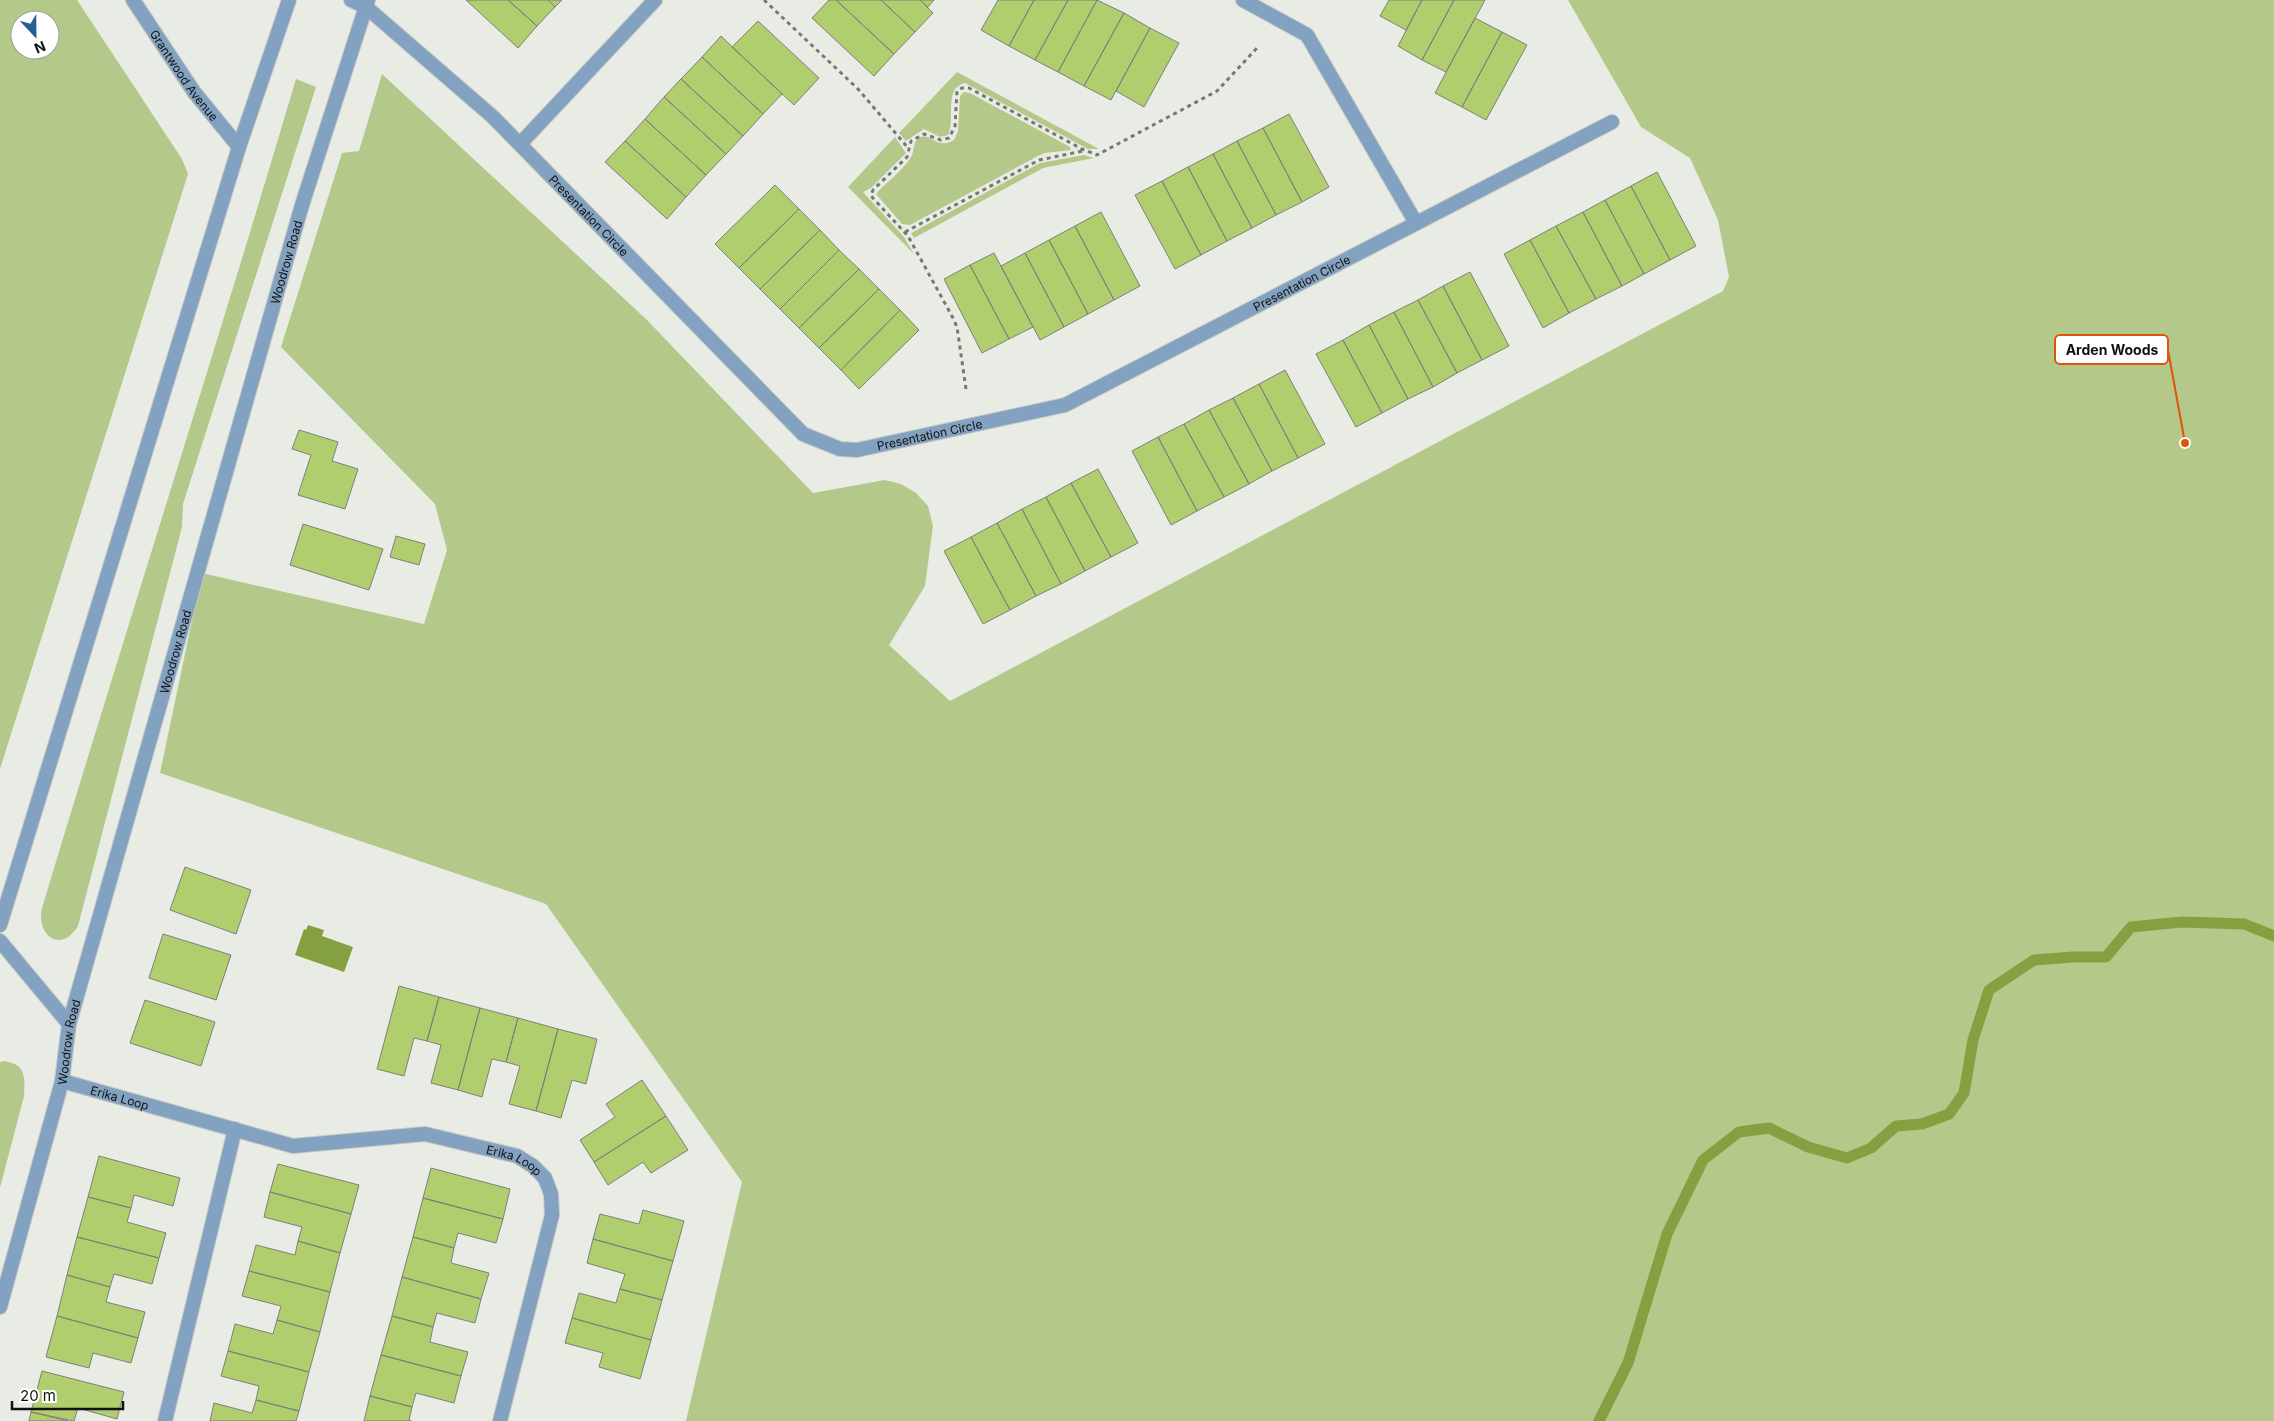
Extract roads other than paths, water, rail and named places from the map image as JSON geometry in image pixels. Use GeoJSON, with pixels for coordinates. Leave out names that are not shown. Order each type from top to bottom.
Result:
{"type":"FeatureCollection","features":[{"type":"Feature","properties":{"kind":"street","name":"Grantwood Avenue"},"geometry":{"type":"LineString","coordinates":[[133,0],[194,92],[240,147]]}},
{"type":"Feature","properties":{"kind":"street"},"geometry":{"type":"LineString","coordinates":[[0,925],[240,147],[289,0]]}},
{"type":"Feature","properties":{"kind":"street","name":"Presentation Circle"},"geometry":{"type":"LineString","coordinates":[[351,0],[367,3],[493,117],[803,434],[840,449],[857,450],[1064,405],[1612,122]]}},
{"type":"Feature","properties":{"kind":"street"},"geometry":{"type":"LineString","coordinates":[[520,144],[655,0]]}},
{"type":"Feature","properties":{"kind":"street"},"geometry":{"type":"LineString","coordinates":[[1243,0],[1307,35],[1416,223]]}},
{"type":"Feature","properties":{"kind":"street","name":"Woodrow Road"},"geometry":{"type":"LineString","coordinates":[[0,1307],[62,1081],[69,1024],[302,205],[367,3]]}},
{"type":"Feature","properties":{"kind":"street"},"geometry":{"type":"LineString","coordinates":[[0,940],[69,1024]]}},
{"type":"Feature","properties":{"kind":"street","name":"Erika Loop"},"geometry":{"type":"LineString","coordinates":[[62,1081],[293,1146],[425,1134],[517,1156],[533,1166],[545,1178],[552,1194],[552,1215],[500,1421]]}},
{"type":"Feature","properties":{"kind":"street"},"geometry":{"type":"LineString","coordinates":[[165,1421],[235,1129]]}},
{"type":"Feature","properties":{"kind":"waterway"},"geometry":{"type":"LineString","coordinates":[[1599,1421],[1628,1363],[1667,1234],[1703,1160],[1739,1132],[1769,1128],[1808,1147],[1847,1158],[1871,1148],[1896,1126],[1922,1124],[1949,1114],[1964,1093],[1973,1040],[1989,990],[2034,960],[2106,957],[2131,927],[2182,922],[2244,924],[2274,936]]}},
{"type":"Feature","properties":{"kind":"place","name":"Arden Woods"},"geometry":{"type":"Point","coordinates":[2185,443]}}]}
